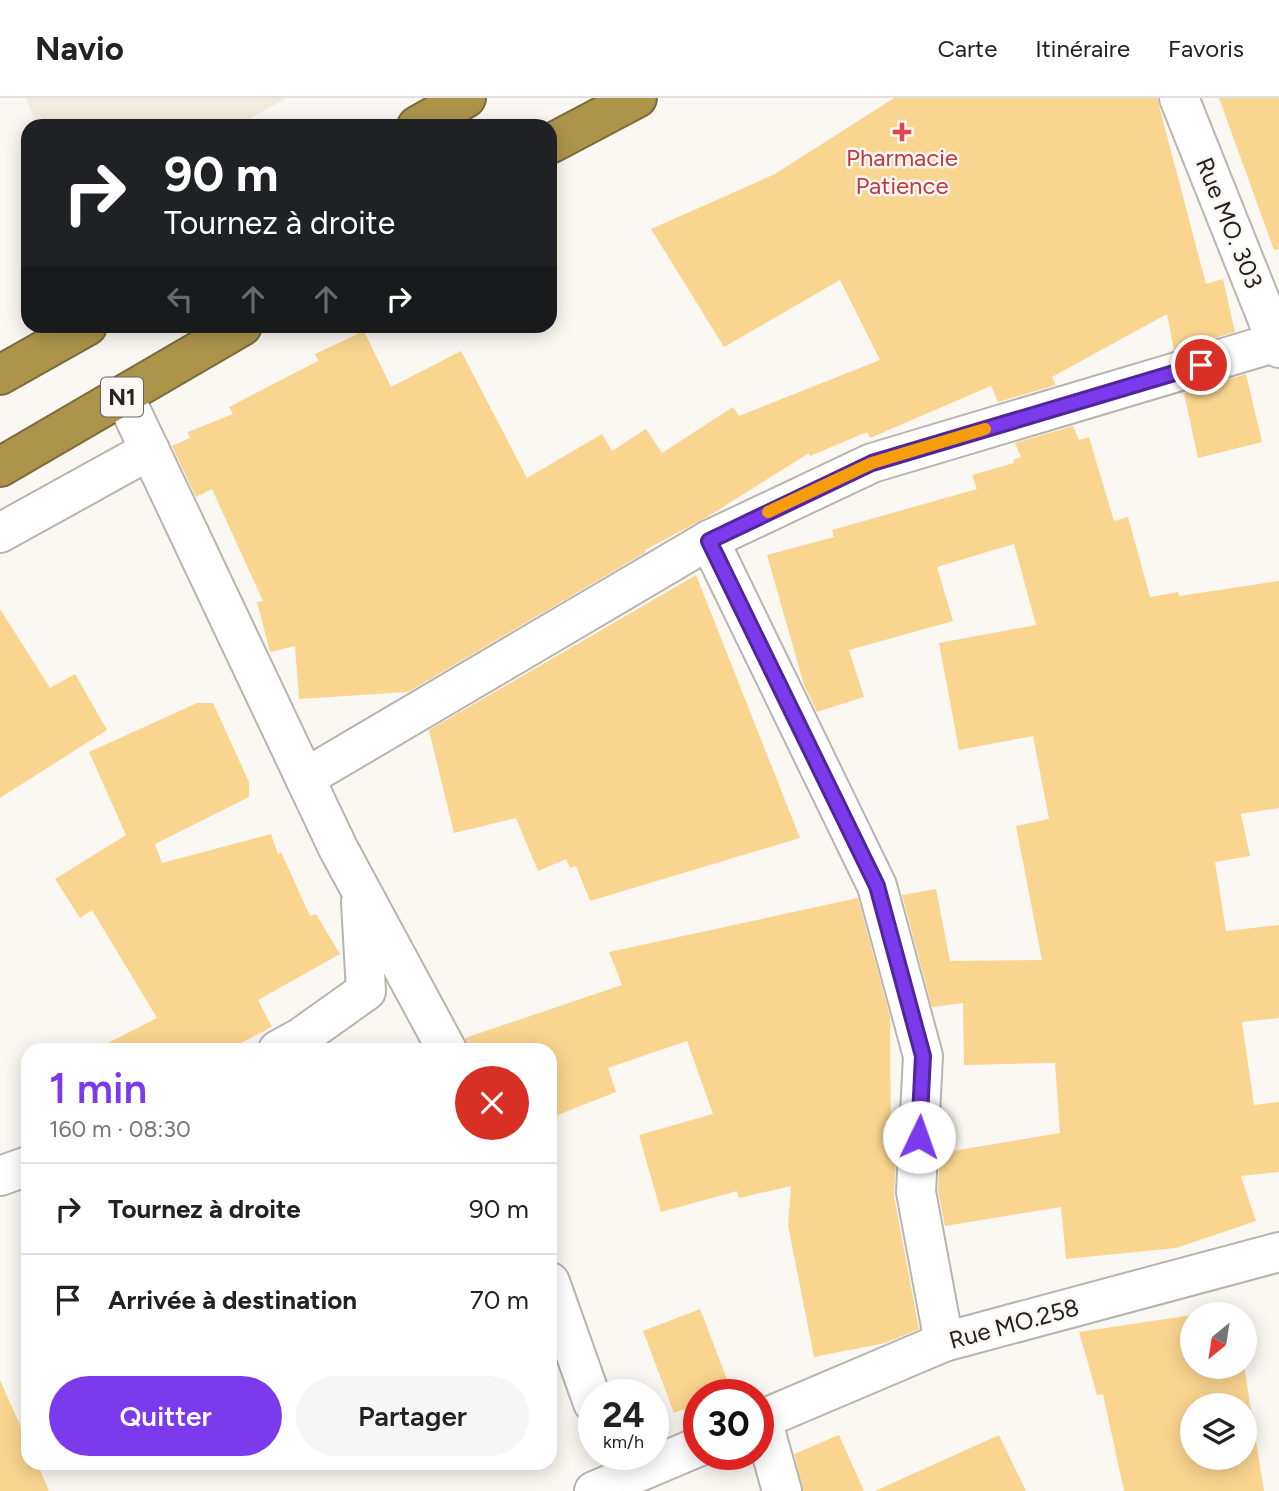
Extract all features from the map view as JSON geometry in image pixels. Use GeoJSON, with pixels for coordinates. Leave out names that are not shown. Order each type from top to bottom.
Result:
{"type":"FeatureCollection","features":[{"type":"Feature","properties":{"kind":"highway"},"geometry":{"type":"LineString","coordinates":[[429,119],[466,98]]}},
{"type":"Feature","properties":{"kind":"highway"},"geometry":{"type":"LineString","coordinates":[[557,140],[636,98]]}},
{"type":"Feature","properties":{"kind":"highway"},"geometry":{"type":"LineString","coordinates":[[0,375],[75,333]]}},
{"type":"Feature","properties":{"kind":"highway","name":"N1"},"geometry":{"type":"LineString","coordinates":[[0,467],[230,333]]}},
{"type":"Feature","properties":{"kind":"street","name":"Rue MO. 303"},"geometry":{"type":"LineString","coordinates":[[1179,98],[1278,345]]}},
{"type":"Feature","properties":{"kind":"street"},"geometry":{"type":"LineString","coordinates":[[305,778],[709,541],[872,463],[1278,345]]}},
{"type":"Feature","properties":{"kind":"street"},"geometry":{"type":"LineString","coordinates":[[124,396],[305,778],[443,1043]]}},
{"type":"Feature","properties":{"kind":"street"},"geometry":{"type":"LineString","coordinates":[[0,533],[150,450]]}},
{"type":"Feature","properties":{"kind":"street"},"geometry":{"type":"LineString","coordinates":[[709,541],[877,886],[923,1056],[916,1192],[944,1342]]}},
{"type":"Feature","properties":{"kind":"street"},"geometry":{"type":"LineString","coordinates":[[291,1043],[366,991],[361,889]]}},
{"type":"Feature","properties":{"kind":"street"},"geometry":{"type":"LineString","coordinates":[[0,1176],[21,1168]]}},
{"type":"Feature","properties":{"kind":"street","name":"Rue MO.258"},"geometry":{"type":"LineString","coordinates":[[774,1414],[944,1342],[1279,1252]]}},
{"type":"Feature","properties":{"kind":"street"},"geometry":{"type":"LineString","coordinates":[[557,1302],[584,1379]]}},
{"type":"Feature","properties":{"kind":"street"},"geometry":{"type":"LineString","coordinates":[[609,1475],[683,1452]]}},
{"type":"Feature","properties":{"kind":"street"},"geometry":{"type":"LineString","coordinates":[[774,1465],[782,1491]]}},
{"type":"Feature","properties":{"kind":"shaded area"},"geometry":{"type":"Polygon","coordinates":[[[26,98],[287,98],[249,119],[34,119],[26,98]]]}},
{"type":"Feature","properties":{"kind":"building"},"geometry":{"type":"Polygon","coordinates":[[[894,98],[1157,98],[1206,284],[1223,279],[1235,332],[1174,350],[1167,314],[1052,377],[1056,385],[998,402],[991,386],[870,438],[867,432],[810,456],[809,453],[707,517],[645,550],[646,552],[408,692],[299,699],[295,646],[270,652],[257,602],[263,601],[212,489],[196,497],[172,446],[190,438],[188,432],[233,414],[229,407],[318,361],[315,354],[360,333],[365,333],[391,387],[461,351],[527,478],[602,434],[612,451],[646,429],[662,453],[733,407],[739,416],[880,360],[840,280],[724,347],[651,229],[775,174],[894,98]]]}},
{"type":"Feature","properties":{"kind":"building"},"geometry":{"type":"Polygon","coordinates":[[[1219,98],[1279,98],[1279,249],[1274,250],[1219,98]]]}},
{"type":"Feature","properties":{"kind":"building"},"geometry":{"type":"Polygon","coordinates":[[[1246,374],[1262,442],[1198,458],[1184,393],[1246,374]]]}},
{"type":"Feature","properties":{"kind":"building"},"geometry":{"type":"Polygon","coordinates":[[[1073,426],[1079,440],[1089,437],[1114,521],[1128,517],[1150,597],[1178,592],[1179,596],[1279,581],[1279,808],[1241,814],[1250,856],[1215,862],[1226,931],[1279,925],[1279,1018],[1242,1022],[1254,1105],[1279,1102],[1279,1172],[1241,1176],[1256,1221],[1176,1248],[1066,1259],[1061,1207],[945,1226],[938,1191],[940,1153],[1060,1133],[1055,1063],[964,1065],[963,1003],[932,1007],[902,895],[936,889],[950,961],[1042,960],[1016,826],[1049,819],[1033,736],[959,750],[939,643],[1036,625],[1014,544],[937,567],[953,621],[849,650],[864,697],[817,712],[804,685],[767,555],[834,537],[832,530],[977,489],[972,475],[1014,463],[1013,460],[1021,457],[1015,443],[1073,426]]]}},
{"type":"Feature","properties":{"kind":"building"},"geometry":{"type":"Polygon","coordinates":[[[696,575],[800,838],[590,901],[576,866],[570,868],[566,859],[538,871],[516,818],[454,833],[429,730],[696,575]]]}},
{"type":"Feature","properties":{"kind":"building"},"geometry":{"type":"Polygon","coordinates":[[[0,609],[50,688],[75,674],[107,730],[0,798],[0,609]]]}},
{"type":"Feature","properties":{"kind":"building"},"geometry":{"type":"Polygon","coordinates":[[[197,703],[213,703],[249,782],[249,797],[155,844],[162,863],[271,834],[278,854],[281,852],[310,916],[316,914],[340,954],[258,1000],[272,1027],[241,1043],[108,1043],[157,1018],[92,910],[80,918],[55,879],[126,835],[89,752],[197,703]]]}},
{"type":"Feature","properties":{"kind":"building"},"geometry":{"type":"Polygon","coordinates":[[[858,898],[890,1016],[891,1160],[896,1160],[894,1196],[919,1329],[885,1343],[814,1357],[788,1225],[791,1186],[739,1198],[737,1191],[661,1212],[639,1135],[713,1114],[687,1041],[608,1068],[616,1092],[557,1115],[557,1043],[467,1043],[465,1038],[622,985],[609,952],[858,898]]]}},
{"type":"Feature","properties":{"kind":"building"},"geometry":{"type":"Polygon","coordinates":[[[700,1309],[727,1379],[683,1379],[683,1410],[674,1413],[669,1400],[669,1379],[661,1379],[643,1331],[700,1309]]]}},
{"type":"Feature","properties":{"kind":"building"},"geometry":{"type":"Polygon","coordinates":[[[1180,1317],[1180,1379],[1246,1379],[1248,1393],[1180,1393],[1180,1470],[1257,1470],[1257,1447],[1264,1491],[1124,1491],[1103,1394],[1097,1395],[1079,1332],[1180,1317]]]}},
{"type":"Feature","properties":{"kind":"building"},"geometry":{"type":"Polygon","coordinates":[[[0,1380],[21,1427],[21,1470],[40,1470],[49,1491],[0,1491],[0,1380]]]}},
{"type":"Feature","properties":{"kind":"building"},"geometry":{"type":"Polygon","coordinates":[[[839,1435],[864,1491],[803,1491],[794,1454],[839,1435]]]}},
{"type":"Feature","properties":{"kind":"building"},"geometry":{"type":"Polygon","coordinates":[[[999,1435],[1026,1491],[875,1491],[999,1435]]]}},
{"type":"Feature","properties":{"kind":"slow traffic"},"geometry":{"type":"LineString","coordinates":[[768,512],[872,463],[985,429]]}},
{"type":"Feature","properties":{"kind":"place","name":"Pharmacie Patience"},"geometry":{"type":"Point","coordinates":[902,132]}},
{"type":"Feature","properties":{"kind":"route"},"geometry":{"type":"LineString","coordinates":[[919,1137],[923,1056],[877,886],[709,541],[872,463],[1201,365]]}}]}
